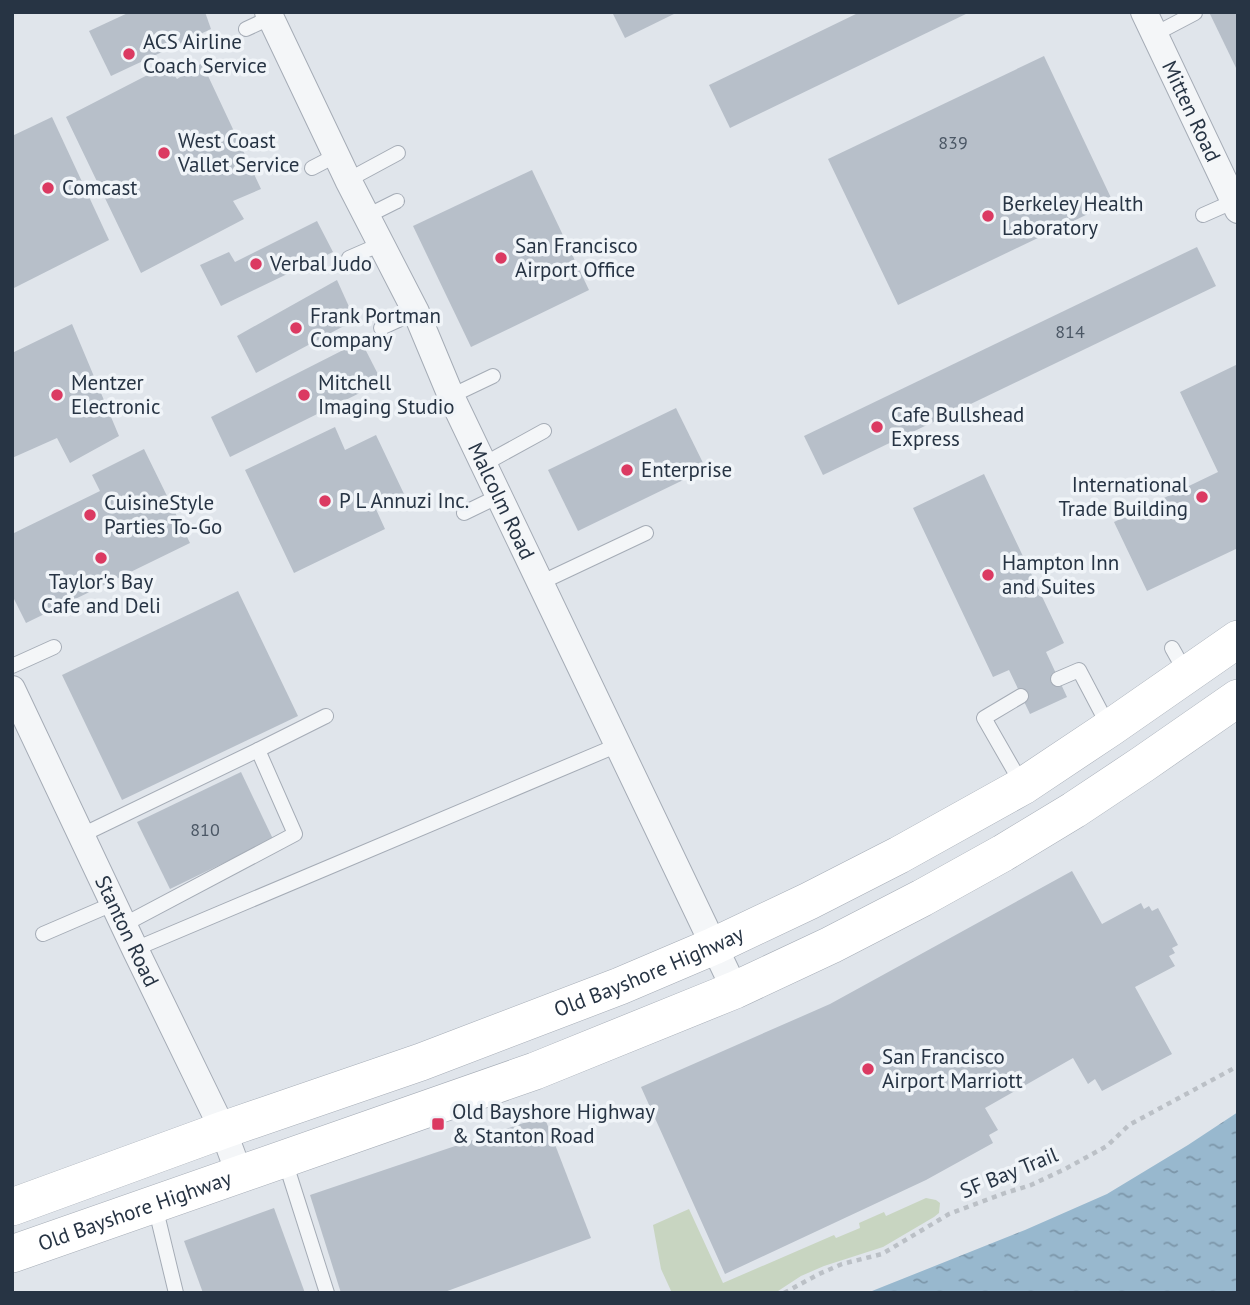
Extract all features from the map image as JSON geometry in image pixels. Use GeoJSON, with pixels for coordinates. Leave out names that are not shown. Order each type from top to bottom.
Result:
{"type":"FeatureCollection","features":[{"type":"Feature","properties":{"kind":"main road","name":"Old Bayshore Highway"},"geometry":{"type":"LineString","coordinates":[[12,1207],[421,1062],[620,986],[714,946],[899,855],[1023,786],[1110,728],[1180,661],[1238,639]]}},
{"type":"Feature","properties":{"kind":"main road","name":"Old Bayshore Highway"},"geometry":{"type":"LineString","coordinates":[[12,1254],[536,1071],[735,990],[831,945],[1003,853],[1086,802],[1238,698]]}},
{"type":"Feature","properties":{"kind":"street","name":"Malcolm Road"},"geometry":{"type":"LineString","coordinates":[[273,14],[348,180],[416,313],[451,396],[735,990]]}},
{"type":"Feature","properties":{"kind":"street","name":"Mitten Road"},"geometry":{"type":"LineString","coordinates":[[1149,23],[1236,203]]}},
{"type":"Feature","properties":{"kind":"street","name":"Stanton Road"},"geometry":{"type":"LineString","coordinates":[[12,688],[223,1130],[240,1176]]}},
{"type":"Feature","properties":{"kind":"lane"},"geometry":{"type":"LineString","coordinates":[[1149,23],[1195,13]]}},
{"type":"Feature","properties":{"kind":"lane"},"geometry":{"type":"LineString","coordinates":[[246,29],[273,14]]}},
{"type":"Feature","properties":{"kind":"lane"},"geometry":{"type":"LineString","coordinates":[[348,180],[398,153]]}},
{"type":"Feature","properties":{"kind":"lane"},"geometry":{"type":"LineString","coordinates":[[312,167],[337,155]]}},
{"type":"Feature","properties":{"kind":"lane"},"geometry":{"type":"LineString","coordinates":[[366,216],[397,201]]}},
{"type":"Feature","properties":{"kind":"lane"},"geometry":{"type":"LineString","coordinates":[[1203,215],[1236,203]]}},
{"type":"Feature","properties":{"kind":"lane"},"geometry":{"type":"LineString","coordinates":[[349,258],[381,244]]}},
{"type":"Feature","properties":{"kind":"lane"},"geometry":{"type":"LineString","coordinates":[[381,328],[416,313]]}},
{"type":"Feature","properties":{"kind":"lane"},"geometry":{"type":"LineString","coordinates":[[451,396],[492,376]]}},
{"type":"Feature","properties":{"kind":"lane"},"geometry":{"type":"LineString","coordinates":[[484,464],[544,431]]}},
{"type":"Feature","properties":{"kind":"lane"},"geometry":{"type":"LineString","coordinates":[[464,513],[499,496]]}},
{"type":"Feature","properties":{"kind":"lane"},"geometry":{"type":"LineString","coordinates":[[540,583],[646,533]]}},
{"type":"Feature","properties":{"kind":"lane"},"geometry":{"type":"LineString","coordinates":[[12,666],[54,647]]}},
{"type":"Feature","properties":{"kind":"lane"},"geometry":{"type":"LineString","coordinates":[[1058,679],[1079,670],[1110,728]]}},
{"type":"Feature","properties":{"kind":"lane"},"geometry":{"type":"LineString","coordinates":[[1021,696],[984,718],[1023,786]]}},
{"type":"Feature","properties":{"kind":"lane"},"geometry":{"type":"LineString","coordinates":[[82,835],[326,716]]}},
{"type":"Feature","properties":{"kind":"lane"},"geometry":{"type":"LineString","coordinates":[[135,949],[618,745]]}},
{"type":"Feature","properties":{"kind":"lane"},"geometry":{"type":"LineString","coordinates":[[43,934],[120,914],[295,834],[258,750]]}},
{"type":"Feature","properties":{"kind":"lane"},"geometry":{"type":"LineString","coordinates":[[285,1160],[327,1293]]}},
{"type":"Feature","properties":{"kind":"lane"},"geometry":{"type":"LineString","coordinates":[[155,1205],[176,1293]]}},
{"type":"Feature","properties":{"kind":"path","name":"SF Bay Trail"},"geometry":{"type":"LineString","coordinates":[[784,1293],[842,1264],[881,1254],[949,1214],[1031,1185],[1065,1169],[1107,1146],[1129,1125],[1238,1066]]}},
{"type":"Feature","properties":{"kind":"green space"},"geometry":{"type":"Polygon","coordinates":[[[926,1198],[940,1203],[939,1213],[934,1217],[883,1247],[824,1266],[801,1276],[775,1293],[672,1293],[661,1269],[653,1225],[689,1209],[723,1283],[834,1235],[836,1238],[860,1228],[859,1223],[884,1212],[886,1216],[926,1198]]]}},
{"type":"Feature","properties":{"kind":"water"},"geometry":{"type":"Polygon","coordinates":[[[1238,1112],[1238,1293],[867,1293],[1107,1194],[1238,1112]]]}},
{"type":"Feature","properties":{"kind":"building","name":"ACS Airline Coach Service"},"geometry":{"type":"Polygon","coordinates":[[[130,12],[205,12],[211,29],[111,76],[89,31],[130,12]]]}},
{"type":"Feature","properties":{"kind":"building"},"geometry":{"type":"Polygon","coordinates":[[[612,12],[678,12],[625,38],[612,12]]]}},
{"type":"Feature","properties":{"kind":"building"},"geometry":{"type":"Polygon","coordinates":[[[860,12],[970,12],[730,128],[709,85],[860,12]]]}},
{"type":"Feature","properties":{"kind":"building"},"geometry":{"type":"Polygon","coordinates":[[[1209,12],[1238,12],[1238,72],[1209,12]]]}},
{"type":"Feature","properties":{"kind":"building"},"geometry":{"type":"Polygon","coordinates":[[[1044,56],[1113,202],[898,305],[828,159],[1044,56]]]}},
{"type":"Feature","properties":{"kind":"building","name":"West Coast Vallet Service"},"geometry":{"type":"Polygon","coordinates":[[[202,63],[261,189],[233,201],[244,219],[141,273],[66,117],[167,65],[177,79],[202,63]]]}},
{"type":"Feature","properties":{"kind":"building","name":"Comcast"},"geometry":{"type":"Polygon","coordinates":[[[52,117],[109,240],[12,289],[12,136],[52,117]]]}},
{"type":"Feature","properties":{"kind":"building","name":"San Francisco Airport Office"},"geometry":{"type":"Polygon","coordinates":[[[532,170],[589,290],[471,347],[413,226],[532,170]]]}},
{"type":"Feature","properties":{"kind":"building","name":"Verbal Judo"},"geometry":{"type":"Polygon","coordinates":[[[317,221],[333,252],[221,306],[200,265],[229,252],[235,262],[317,221]]]}},
{"type":"Feature","properties":{"kind":"building"},"geometry":{"type":"Polygon","coordinates":[[[1197,247],[1216,286],[823,475],[804,436],[1197,247]]]}},
{"type":"Feature","properties":{"kind":"building","name":"Frank Portman Company"},"geometry":{"type":"Polygon","coordinates":[[[337,280],[355,320],[256,373],[237,336],[337,280]]]}},
{"type":"Feature","properties":{"kind":"building","name":"Mentzer Electronic"},"geometry":{"type":"Polygon","coordinates":[[[72,324],[119,436],[70,463],[57,438],[12,458],[12,353],[72,324]]]}},
{"type":"Feature","properties":{"kind":"building","name":"Mitchell Imaging Studio"},"geometry":{"type":"Polygon","coordinates":[[[361,341],[382,382],[230,457],[211,417],[361,341]]]}},
{"type":"Feature","properties":{"kind":"building","name":"International Trade Building"},"geometry":{"type":"Polygon","coordinates":[[[1238,364],[1238,548],[1147,591],[1114,522],[1218,472],[1180,392],[1238,364]]]}},
{"type":"Feature","properties":{"kind":"building","name":"Enterprise"},"geometry":{"type":"Polygon","coordinates":[[[676,408],[706,469],[578,531],[548,470],[676,408]]]}},
{"type":"Feature","properties":{"kind":"building","name":"P L Annuzi Inc."},"geometry":{"type":"Polygon","coordinates":[[[335,427],[345,450],[376,435],[404,494],[375,507],[385,529],[294,573],[245,470],[335,427]]]}},
{"type":"Feature","properties":{"kind":"building"},"geometry":{"type":"Polygon","coordinates":[[[144,449],[190,543],[26,623],[12,595],[12,534],[100,491],[92,475],[144,449]]]}},
{"type":"Feature","properties":{"kind":"building","name":"Hampton Inn and Suites"},"geometry":{"type":"Polygon","coordinates":[[[984,474],[1064,643],[1046,652],[1067,697],[1030,714],[1009,670],[993,677],[913,508],[984,474]]]}},
{"type":"Feature","properties":{"kind":"building"},"geometry":{"type":"Polygon","coordinates":[[[238,591],[298,716],[122,800],[62,675],[238,591]]]}},
{"type":"Feature","properties":{"kind":"building"},"geometry":{"type":"Polygon","coordinates":[[[241,772],[273,839],[170,889],[137,822],[241,772]]]}},
{"type":"Feature","properties":{"kind":"building","name":"San Francisco Airport Marriott"},"geometry":{"type":"Polygon","coordinates":[[[1072,871],[1102,924],[1141,903],[1144,909],[1149,906],[1152,911],[1158,908],[1178,945],[1172,948],[1175,953],[1169,956],[1175,966],[1135,987],[1172,1054],[1102,1091],[1095,1079],[1088,1084],[1073,1058],[985,1108],[998,1130],[989,1135],[993,1143],[926,1180],[725,1274],[641,1087],[830,1004],[1072,871]]]}},
{"type":"Feature","properties":{"kind":"building"},"geometry":{"type":"Polygon","coordinates":[[[544,1116],[591,1238],[442,1293],[341,1293],[310,1195],[544,1116]]]}},
{"type":"Feature","properties":{"kind":"building"},"geometry":{"type":"Polygon","coordinates":[[[274,1208],[305,1293],[203,1293],[184,1241],[274,1208]]]}},
{"type":"Feature","properties":{"kind":"place","name":"ACS Airline Coach Service"},"geometry":{"type":"Point","coordinates":[129,54]}},
{"type":"Feature","properties":{"kind":"place","name":"West Coast Vallet Service"},"geometry":{"type":"Point","coordinates":[164,153]}},
{"type":"Feature","properties":{"kind":"place","name":"Comcast"},"geometry":{"type":"Point","coordinates":[48,188]}},
{"type":"Feature","properties":{"kind":"place","name":"Berkeley Health Laboratory"},"geometry":{"type":"Point","coordinates":[988,216]}},
{"type":"Feature","properties":{"kind":"place","name":"San Francisco Airport Office"},"geometry":{"type":"Point","coordinates":[501,258]}},
{"type":"Feature","properties":{"kind":"place","name":"Verbal Judo"},"geometry":{"type":"Point","coordinates":[256,264]}},
{"type":"Feature","properties":{"kind":"place","name":"Frank Portman Company"},"geometry":{"type":"Point","coordinates":[296,328]}},
{"type":"Feature","properties":{"kind":"place","name":"Mentzer Electronic"},"geometry":{"type":"Point","coordinates":[57,395]}},
{"type":"Feature","properties":{"kind":"place","name":"Mitchell Imaging Studio"},"geometry":{"type":"Point","coordinates":[304,395]}},
{"type":"Feature","properties":{"kind":"place","name":"Cafe Bullshead Express"},"geometry":{"type":"Point","coordinates":[877,427]}},
{"type":"Feature","properties":{"kind":"place","name":"Enterprise"},"geometry":{"type":"Point","coordinates":[627,470]}},
{"type":"Feature","properties":{"kind":"place","name":"International Trade Building"},"geometry":{"type":"Point","coordinates":[1202,497]}},
{"type":"Feature","properties":{"kind":"place","name":"P L Annuzi Inc."},"geometry":{"type":"Point","coordinates":[325,501]}},
{"type":"Feature","properties":{"kind":"place","name":"CuisineStyle Parties To-Go"},"geometry":{"type":"Point","coordinates":[90,515]}},
{"type":"Feature","properties":{"kind":"place","name":"Taylor's Bay Cafe and Deli"},"geometry":{"type":"Point","coordinates":[101,558]}},
{"type":"Feature","properties":{"kind":"place","name":"Hampton Inn and Suites"},"geometry":{"type":"Point","coordinates":[988,575]}},
{"type":"Feature","properties":{"kind":"place","name":"San Francisco Airport Marriott"},"geometry":{"type":"Point","coordinates":[868,1069]}},
{"type":"Feature","properties":{"kind":"place","name":"Old Bayshore Highway & Stanton Road"},"geometry":{"type":"Point","coordinates":[438,1124]}}]}
